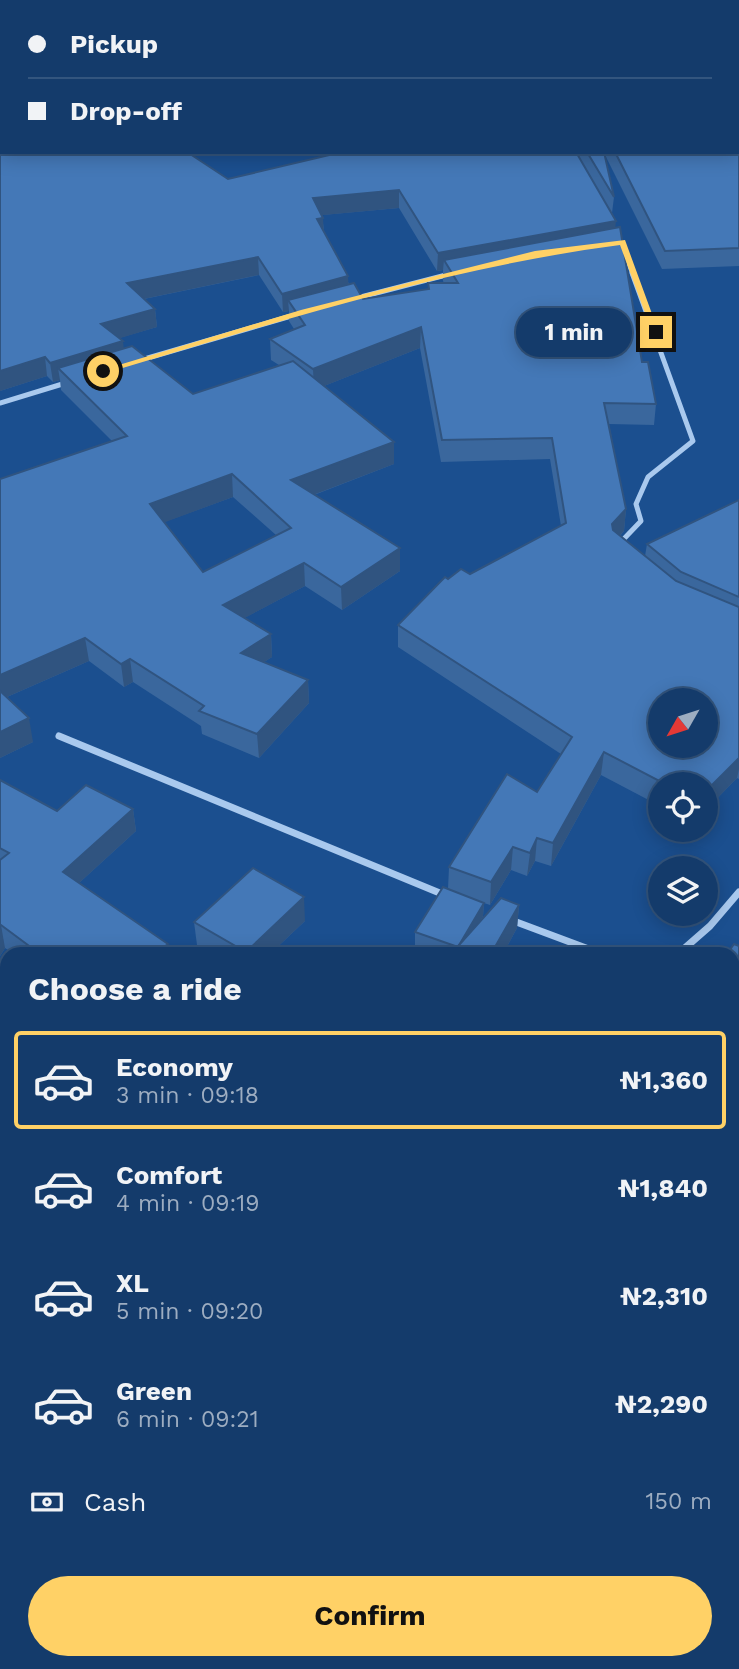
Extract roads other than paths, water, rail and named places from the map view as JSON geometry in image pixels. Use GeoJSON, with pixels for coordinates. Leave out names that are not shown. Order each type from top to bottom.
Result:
{"type":"FeatureCollection","features":[{"type":"Feature","properties":{"kind":"street"},"geometry":{"type":"LineString","coordinates":[[614,549],[641,521],[636,504],[648,477],[693,441],[616,231]]}},
{"type":"Feature","properties":{"kind":"street"},"geometry":{"type":"LineString","coordinates":[[610,243],[622,242]]}},
{"type":"Feature","properties":{"kind":"street"},"geometry":{"type":"LineString","coordinates":[[344,302],[462,271]]}},
{"type":"Feature","properties":{"kind":"street"},"geometry":{"type":"LineString","coordinates":[[128,364],[304,312]]}},
{"type":"Feature","properties":{"kind":"street"},"geometry":{"type":"LineString","coordinates":[[0,403],[77,379]]}},
{"type":"Feature","properties":{"kind":"street"},"geometry":{"type":"LineString","coordinates":[[59,736],[376,869],[451,897]]}},
{"type":"Feature","properties":{"kind":"street"},"geometry":{"type":"LineString","coordinates":[[686,947],[710,926],[739,892]]}},
{"type":"Feature","properties":{"kind":"street"},"geometry":{"type":"LineString","coordinates":[[501,916],[583,947]]}}]}
